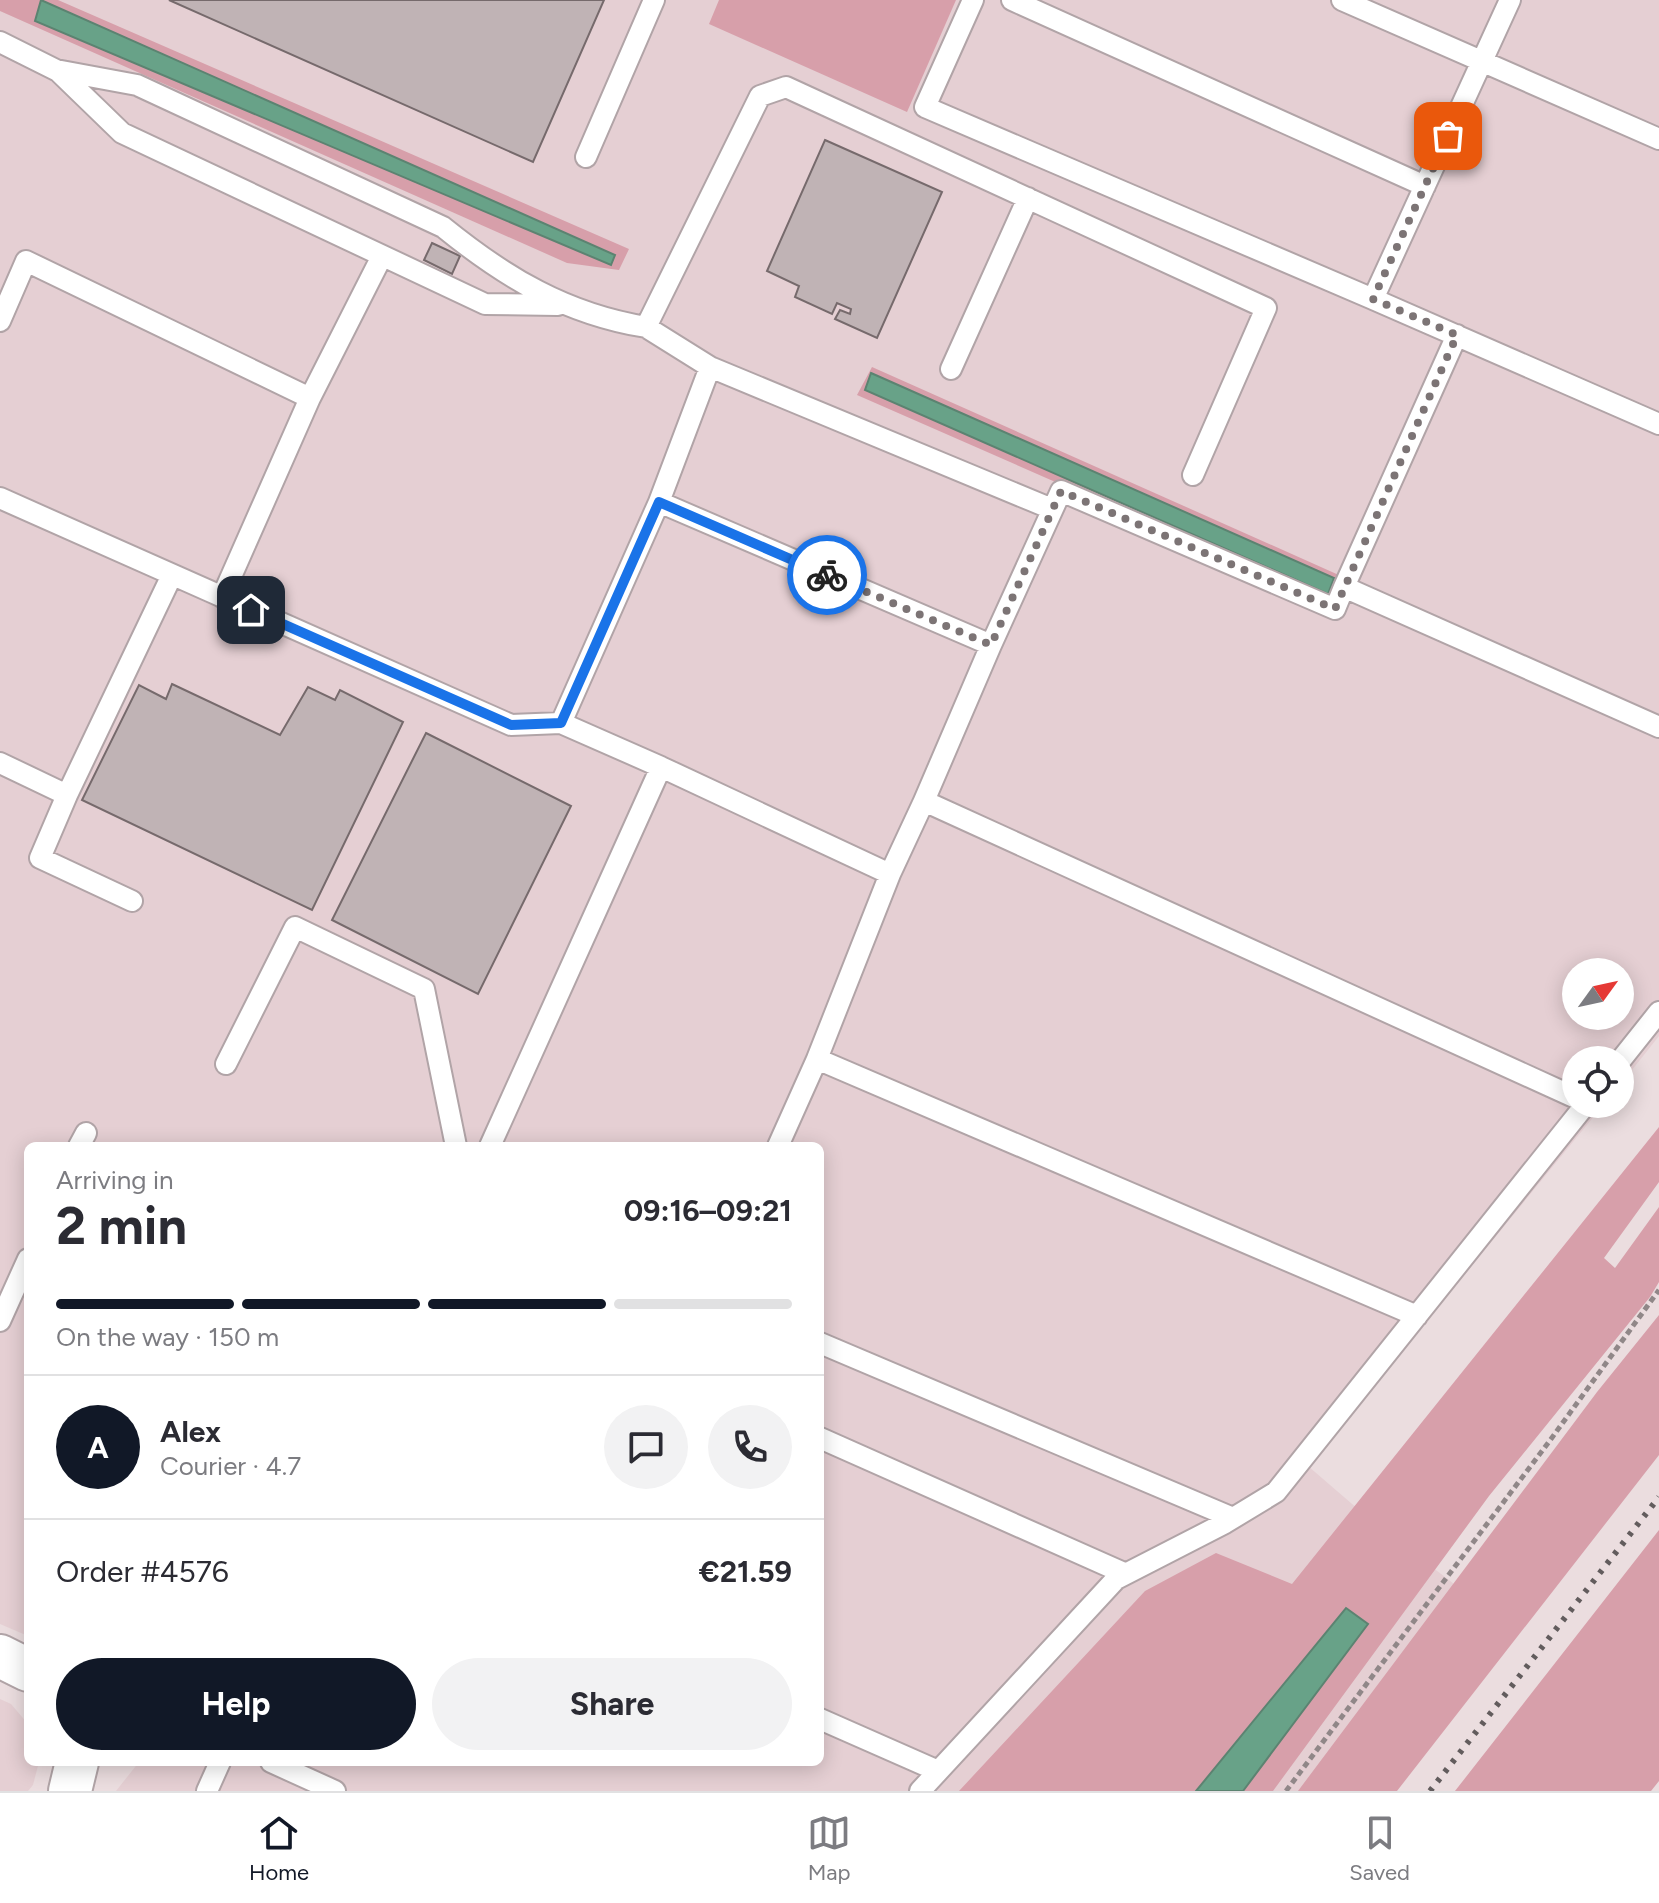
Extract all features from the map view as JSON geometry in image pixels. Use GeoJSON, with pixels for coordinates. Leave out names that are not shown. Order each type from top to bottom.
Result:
{"type":"FeatureCollection","features":[{"type":"Feature","properties":{"kind":"street"},"geometry":{"type":"LineString","coordinates":[[0,1656],[24,1668]]}},
{"type":"Feature","properties":{"kind":"street"},"geometry":{"type":"LineString","coordinates":[[70,1791],[76,1766]]}},
{"type":"Feature","properties":{"kind":"lane"},"geometry":{"type":"LineString","coordinates":[[586,157],[654,0]]}},
{"type":"Feature","properties":{"kind":"lane"},"geometry":{"type":"LineString","coordinates":[[973,0],[925,107],[1659,424]]}},
{"type":"Feature","properties":{"kind":"lane"},"geometry":{"type":"LineString","coordinates":[[1012,0],[1425,186]]}},
{"type":"Feature","properties":{"kind":"lane"},"geometry":{"type":"LineString","coordinates":[[1342,0],[1659,139]]}},
{"type":"Feature","properties":{"kind":"lane"},"geometry":{"type":"LineString","coordinates":[[1373,299],[1510,0]]}},
{"type":"Feature","properties":{"kind":"lane"},"geometry":{"type":"LineString","coordinates":[[0,42],[56,70],[137,85],[443,227],[486,262],[562,305],[620,323],[646,327],[710,367],[1052,509]]}},
{"type":"Feature","properties":{"kind":"lane"},"geometry":{"type":"LineString","coordinates":[[56,70],[122,133],[485,304],[562,305]]}},
{"type":"Feature","properties":{"kind":"lane"},"geometry":{"type":"LineString","coordinates":[[646,327],[760,96],[786,87],[1266,308],[1193,475]]}},
{"type":"Feature","properties":{"kind":"lane"},"geometry":{"type":"LineString","coordinates":[[951,369],[1028,198]]}},
{"type":"Feature","properties":{"kind":"lane"},"geometry":{"type":"LineString","coordinates":[[222,597],[310,398],[382,256]]}},
{"type":"Feature","properties":{"kind":"lane"},"geometry":{"type":"LineString","coordinates":[[0,321],[26,261],[310,398]]}},
{"type":"Feature","properties":{"kind":"lane"},"geometry":{"type":"LineString","coordinates":[[780,1142],[817,1059],[890,874],[1061,491],[1335,609],[1457,335]]}},
{"type":"Feature","properties":{"kind":"lane"},"geometry":{"type":"LineString","coordinates":[[561,723],[659,502],[710,367]]}},
{"type":"Feature","properties":{"kind":"lane"},"geometry":{"type":"LineString","coordinates":[[0,498],[511,725],[561,723],[890,874]]}},
{"type":"Feature","properties":{"kind":"lane"},"geometry":{"type":"LineString","coordinates":[[659,502],[991,645]]}},
{"type":"Feature","properties":{"kind":"lane"},"geometry":{"type":"LineString","coordinates":[[132,901],[40,858],[172,575]]}},
{"type":"Feature","properties":{"kind":"lane"},"geometry":{"type":"LineString","coordinates":[[1344,587],[1659,727]]}},
{"type":"Feature","properties":{"kind":"lane"},"geometry":{"type":"LineString","coordinates":[[0,763],[67,795]]}},
{"type":"Feature","properties":{"kind":"lane"},"geometry":{"type":"LineString","coordinates":[[492,1142],[661,767]]}},
{"type":"Feature","properties":{"kind":"lane"},"geometry":{"type":"LineString","coordinates":[[924,801],[1562,1092]]}},
{"type":"Feature","properties":{"kind":"lane"},"geometry":{"type":"LineString","coordinates":[[226,1064],[295,927],[424,989],[455,1142]]}},
{"type":"Feature","properties":{"kind":"lane"},"geometry":{"type":"LineString","coordinates":[[1632,1046],[1659,1012]]}},
{"type":"Feature","properties":{"kind":"lane"},"geometry":{"type":"LineString","coordinates":[[817,1059],[1417,1316]]}},
{"type":"Feature","properties":{"kind":"lane"},"geometry":{"type":"LineString","coordinates":[[920,1791],[1116,1579],[1276,1492],[1575,1118]]}},
{"type":"Feature","properties":{"kind":"lane"},"geometry":{"type":"LineString","coordinates":[[0,1321],[24,1268]]}},
{"type":"Feature","properties":{"kind":"lane"},"geometry":{"type":"LineString","coordinates":[[824,1345],[1233,1518]]}},
{"type":"Feature","properties":{"kind":"lane"},"geometry":{"type":"LineString","coordinates":[[824,1440],[1126,1574]]}},
{"type":"Feature","properties":{"kind":"lane"},"geometry":{"type":"LineString","coordinates":[[824,1721],[938,1771]]}},
{"type":"Feature","properties":{"kind":"lane"},"geometry":{"type":"LineString","coordinates":[[207,1791],[218,1766]]}},
{"type":"Feature","properties":{"kind":"lane"},"geometry":{"type":"LineString","coordinates":[[280,1766],[335,1791]]}},
{"type":"Feature","properties":{"kind":"path"},"geometry":{"type":"LineString","coordinates":[[1286,1791],[1659,1290]]}},
{"type":"Feature","properties":{"kind":"shaded area"},"geometry":{"type":"Polygon","coordinates":[[[0,0],[1659,0],[1659,1036],[1634,1067],[1634,1046],[1562,1046],[1562,1118],[1593,1118],[1308,1466],[1366,1516],[1467,1594],[1313,1791],[116,1791],[136,1766],[824,1766],[824,1142],[24,1142],[24,1634],[0,1624],[0,0]]]}},
{"type":"Feature","properties":{"kind":"shaded area"},"geometry":{"type":"Polygon","coordinates":[[[0,0],[58,0],[629,249],[619,270],[567,263],[0,11],[0,0]]]}},
{"type":"Feature","properties":{"kind":"shaded area"},"geometry":{"type":"Polygon","coordinates":[[[41,0],[615,255],[611,265],[35,21],[41,0]]]}},
{"type":"Feature","properties":{"kind":"shaded area"},"geometry":{"type":"Polygon","coordinates":[[[719,0],[956,0],[907,112],[709,24],[719,0]]]}},
{"type":"Feature","properties":{"kind":"shaded area"},"geometry":{"type":"Polygon","coordinates":[[[872,367],[1341,576],[1329,602],[857,395],[872,367]]]}},
{"type":"Feature","properties":{"kind":"shaded area"},"geometry":{"type":"Polygon","coordinates":[[[871,373],[1334,578],[1328,594],[865,390],[871,373]]]}},
{"type":"Feature","properties":{"kind":"shaded area"},"geometry":{"type":"Polygon","coordinates":[[[1659,1127],[1659,1182],[1604,1258],[1615,1268],[1659,1207],[1659,1282],[1489,1496],[1273,1791],[959,1791],[1145,1591],[1216,1553],[1292,1584],[1659,1127]]]}},
{"type":"Feature","properties":{"kind":"shaded area"},"geometry":{"type":"Polygon","coordinates":[[[1659,1315],[1659,1455],[1397,1791],[1298,1791],[1597,1392],[1659,1315]]]}},
{"type":"Feature","properties":{"kind":"shaded area"},"geometry":{"type":"Polygon","coordinates":[[[1659,1530],[1659,1781],[1651,1791],[1455,1791],[1659,1530]]]}},
{"type":"Feature","properties":{"kind":"shaded area"},"geometry":{"type":"Polygon","coordinates":[[[1346,1608],[1368,1624],[1243,1791],[1196,1791],[1346,1608]]]}},
{"type":"Feature","properties":{"kind":"shaded area"},"geometry":{"type":"Polygon","coordinates":[[[0,1699],[11,1704],[24,1719],[24,1766],[38,1766],[33,1785],[28,1791],[0,1791],[0,1699]]]}},
{"type":"Feature","properties":{"kind":"building"},"geometry":{"type":"Polygon","coordinates":[[[169,0],[604,0],[533,162],[169,0]]]}},
{"type":"Feature","properties":{"kind":"building"},"geometry":{"type":"Polygon","coordinates":[[[825,140],[942,192],[877,338],[835,319],[840,310],[850,314],[851,309],[837,303],[832,314],[795,297],[799,286],[767,271],[825,140]]]}},
{"type":"Feature","properties":{"kind":"building"},"geometry":{"type":"Polygon","coordinates":[[[432,243],[460,256],[452,274],[424,260],[432,243]]]}},
{"type":"Feature","properties":{"kind":"building"},"geometry":{"type":"Polygon","coordinates":[[[172,684],[280,735],[308,687],[335,700],[340,690],[403,722],[312,910],[82,800],[139,685],[166,699],[172,684]]]}},
{"type":"Feature","properties":{"kind":"building"},"geometry":{"type":"Polygon","coordinates":[[[426,733],[571,806],[478,994],[332,920],[426,733]]]}},
{"type":"Feature","properties":{"kind":"railway"},"geometry":{"type":"LineString","coordinates":[[1430,1791],[1659,1497]]}},
{"type":"Feature","properties":{"kind":"way so far"},"geometry":{"type":"LineString","coordinates":[[827,575],[991,645],[1061,491],[1335,609],[1457,335],[1373,299],[1448,136]]}},
{"type":"Feature","properties":{"kind":"route"},"geometry":{"type":"LineString","coordinates":[[251,610],[511,725],[561,723],[659,502],[827,575]]}}]}
